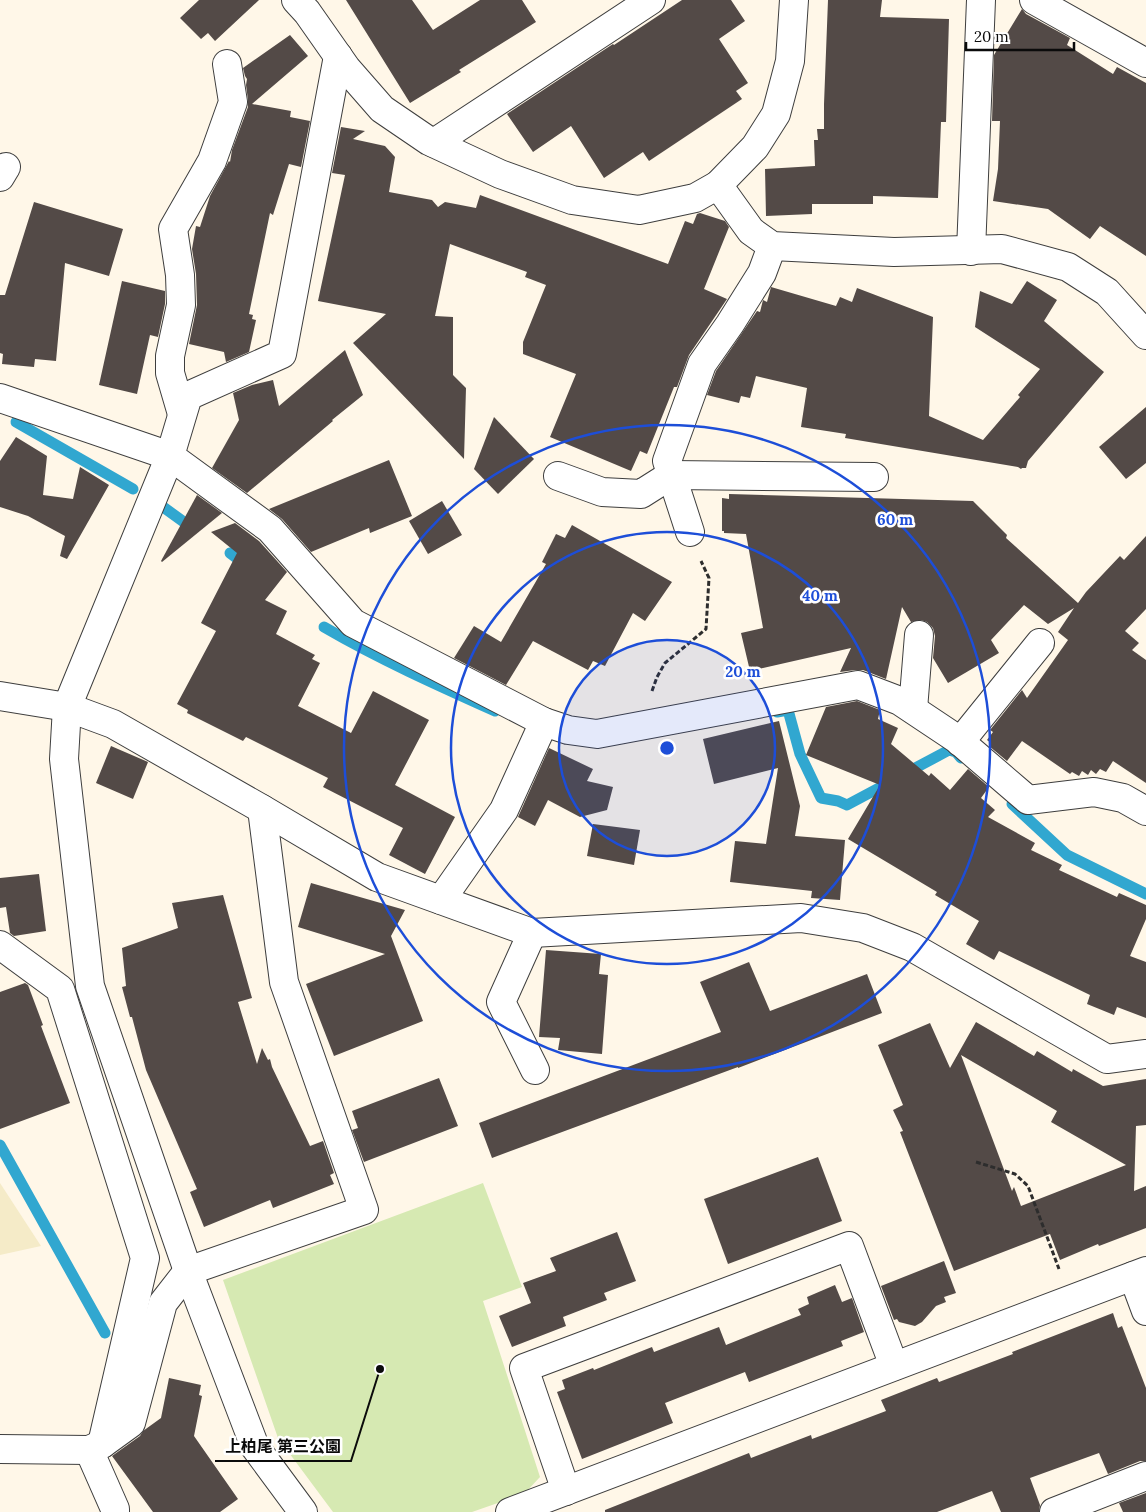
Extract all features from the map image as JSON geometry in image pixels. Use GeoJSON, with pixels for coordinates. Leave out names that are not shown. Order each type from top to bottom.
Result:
{"type":"FeatureCollection","features":[{"type":"Feature","properties":{"kind":"street"},"geometry":{"type":"LineString","coordinates":[[434,143],[652,0]]}},
{"type":"Feature","properties":{"kind":"street"},"geometry":{"type":"LineString","coordinates":[[302,2],[347,69],[382,109],[434,143],[500,174],[572,200],[639,210],[695,198],[718,185],[755,147],[776,114],[790,61],[794,0]]}},
{"type":"Feature","properties":{"kind":"street"},"geometry":{"type":"LineString","coordinates":[[971,251],[981,0]]}},
{"type":"Feature","properties":{"kind":"street"},"geometry":{"type":"LineString","coordinates":[[1034,0],[1146,63]]}},
{"type":"Feature","properties":{"kind":"street"},"geometry":{"type":"LineString","coordinates":[[303,1512],[255,1448],[188,1271],[90,986],[64,759],[68,707],[170,456],[188,396],[282,354],[338,56]]}},
{"type":"Feature","properties":{"kind":"street"},"geometry":{"type":"LineString","coordinates":[[182,414],[170,373],[170,356],[181,305],[180,275],[173,229],[212,161],[233,102],[227,64]]}},
{"type":"Feature","properties":{"kind":"street"},"geometry":{"type":"LineString","coordinates":[[718,185],[751,231],[772,246],[894,252],[1002,249],[1068,267],[1107,292],[1146,335]]}},
{"type":"Feature","properties":{"kind":"street"},"geometry":{"type":"LineString","coordinates":[[690,532],[667,461],[702,364],[762,273],[772,246]]}},
{"type":"Feature","properties":{"kind":"street"},"geometry":{"type":"LineString","coordinates":[[0,398],[170,456],[270,529],[353,623],[544,722],[568,730],[597,734],[858,685],[900,701],[914,709],[960,742],[1028,800],[1094,792],[1123,798],[1146,812]]}},
{"type":"Feature","properties":{"kind":"street"},"geometry":{"type":"LineString","coordinates":[[558,476],[602,492],[641,494],[671,474],[874,478]]}},
{"type":"Feature","properties":{"kind":"street"},"geometry":{"type":"LineString","coordinates":[[914,709],[919,635]]}},
{"type":"Feature","properties":{"kind":"street"},"geometry":{"type":"LineString","coordinates":[[960,742],[1040,643]]}},
{"type":"Feature","properties":{"kind":"street"},"geometry":{"type":"LineString","coordinates":[[0,696],[68,707],[113,724],[377,877],[532,933],[801,918],[863,928],[912,946],[1107,1059],[1146,1054]]}},
{"type":"Feature","properties":{"kind":"street"},"geometry":{"type":"LineString","coordinates":[[441,900],[504,810],[544,722]]}},
{"type":"Feature","properties":{"kind":"street"},"geometry":{"type":"LineString","coordinates":[[0,1449],[96,1447],[131,1423],[163,1303],[188,1271],[364,1210],[284,982],[262,809]]}},
{"type":"Feature","properties":{"kind":"street"},"geometry":{"type":"LineString","coordinates":[[532,933],[501,1002],[535,1070]]}},
{"type":"Feature","properties":{"kind":"street"},"geometry":{"type":"LineString","coordinates":[[0,945],[60,989],[145,1258],[96,1447],[116,1509],[115,1512]]}},
{"type":"Feature","properties":{"kind":"street"},"geometry":{"type":"LineString","coordinates":[[566,1491],[524,1368],[849,1246],[894,1366]]}},
{"type":"Feature","properties":{"kind":"street"},"geometry":{"type":"LineString","coordinates":[[510,1512],[1139,1273],[1146,1311]]}},
{"type":"Feature","properties":{"kind":"street"},"geometry":{"type":"LineString","coordinates":[[1054,1512],[1146,1476]]}},
{"type":"Feature","properties":{"kind":"path"},"geometry":{"type":"LineString","coordinates":[[653,724],[651,696],[656,677],[665,663],[706,630],[709,578]]}},
{"type":"Feature","properties":{"kind":"path"},"geometry":{"type":"LineString","coordinates":[[976,1162],[1015,1174],[1028,1186],[1070,1300]]}},
{"type":"Feature","properties":{"kind":"shaded area"},"geometry":{"type":"Polygon","coordinates":[[[0,1183],[41,1246],[0,1255],[0,1183]]]}},
{"type":"Feature","properties":{"kind":"green space"},"geometry":{"type":"Polygon","coordinates":[[[483,1183],[522,1287],[483,1301],[540,1477],[524,1494],[472,1512],[333,1512],[278,1438],[223,1280],[483,1183]]]}},
{"type":"Feature","properties":{"kind":"building"},"geometry":{"type":"Polygon","coordinates":[[[199,0],[259,0],[215,41],[208,33],[201,39],[180,18],[199,0]]]}},
{"type":"Feature","properties":{"kind":"building"},"geometry":{"type":"Polygon","coordinates":[[[346,0],[412,0],[433,30],[480,0],[522,0],[536,22],[459,70],[461,72],[410,103],[346,0]]]}},
{"type":"Feature","properties":{"kind":"building"},"geometry":{"type":"Polygon","coordinates":[[[682,0],[731,0],[745,21],[719,39],[748,83],[736,91],[742,99],[649,161],[643,152],[604,178],[571,126],[533,152],[507,114],[682,0]]]}},
{"type":"Feature","properties":{"kind":"building"},"geometry":{"type":"Polygon","coordinates":[[[828,0],[882,0],[880,17],[949,19],[946,122],[941,122],[938,198],[873,196],[873,204],[812,204],[812,214],[766,216],[765,169],[815,166],[814,140],[818,140],[817,129],[824,129],[828,0]]]}},
{"type":"Feature","properties":{"kind":"building"},"geometry":{"type":"Polygon","coordinates":[[[1022,9],[1026,14],[1070,38],[1067,45],[1113,74],[1117,67],[1146,83],[1146,256],[1100,226],[1090,239],[1048,209],[993,201],[998,169],[1000,121],[992,121],[994,55],[1022,9]]]}},
{"type":"Feature","properties":{"kind":"building"},"geometry":{"type":"Polygon","coordinates":[[[290,35],[308,56],[252,104],[291,111],[290,117],[310,121],[301,167],[289,164],[273,215],[270,213],[249,314],[253,315],[252,319],[256,320],[249,352],[226,362],[224,352],[189,344],[197,305],[196,274],[192,249],[196,226],[200,227],[210,196],[230,162],[232,150],[248,107],[247,79],[243,68],[290,35]]]}},
{"type":"Feature","properties":{"kind":"building"},"geometry":{"type":"Polygon","coordinates":[[[341,127],[365,131],[353,139],[385,146],[395,157],[389,192],[432,200],[438,207],[445,202],[476,208],[480,195],[668,264],[685,221],[693,224],[697,214],[700,213],[725,221],[729,227],[704,289],[727,299],[689,355],[647,454],[640,451],[631,471],[550,437],[576,374],[523,354],[523,342],[546,285],[525,277],[527,272],[450,244],[435,316],[453,317],[453,375],[466,388],[464,459],[353,343],[386,314],[318,301],[345,175],[332,173],[341,127]]]}},
{"type":"Feature","properties":{"kind":"building"},"geometry":{"type":"Polygon","coordinates":[[[34,202],[123,229],[109,276],[65,263],[56,361],[35,359],[34,367],[2,364],[3,354],[0,353],[0,295],[5,295],[34,202]]]}},
{"type":"Feature","properties":{"kind":"building"},"geometry":{"type":"Polygon","coordinates":[[[122,281],[165,291],[165,304],[158,337],[150,335],[137,394],[99,385],[122,281]]]}},
{"type":"Feature","properties":{"kind":"building"},"geometry":{"type":"Polygon","coordinates":[[[1027,281],[1057,300],[1044,321],[1104,372],[1028,461],[1026,468],[1021,469],[845,438],[846,434],[801,427],[807,388],[756,376],[750,398],[741,396],[739,403],[707,395],[716,371],[757,311],[760,312],[763,300],[767,302],[771,287],[836,306],[840,297],[852,302],[857,288],[933,317],[929,416],[983,440],[1020,397],[1018,395],[1040,369],[975,327],[980,291],[1012,304],[1027,281]]]}},
{"type":"Feature","properties":{"kind":"building"},"geometry":{"type":"Polygon","coordinates":[[[345,350],[363,395],[247,493],[212,468],[239,420],[233,393],[252,385],[273,380],[279,406],[345,350]]]}},
{"type":"Feature","properties":{"kind":"building"},"geometry":{"type":"Polygon","coordinates":[[[1146,407],[1146,463],[1126,479],[1099,447],[1146,407]]]}},
{"type":"Feature","properties":{"kind":"building"},"geometry":{"type":"Polygon","coordinates":[[[494,417],[534,459],[498,494],[474,469],[494,417]]]}},
{"type":"Feature","properties":{"kind":"building"},"geometry":{"type":"Polygon","coordinates":[[[16,437],[47,456],[43,495],[73,499],[80,467],[109,485],[67,559],[60,556],[65,536],[28,516],[0,507],[0,461],[16,437]]]}},
{"type":"Feature","properties":{"kind":"building"},"geometry":{"type":"Polygon","coordinates":[[[389,460],[412,516],[370,533],[369,528],[311,552],[282,519],[269,509],[389,460]]]}},
{"type":"Feature","properties":{"kind":"building"},"geometry":{"type":"Polygon","coordinates":[[[729,494],[973,501],[1007,535],[1006,538],[1078,603],[1120,556],[1124,560],[1146,536],[1146,609],[1125,631],[1139,643],[1132,650],[1146,660],[1146,783],[1113,761],[1106,772],[1100,769],[1096,774],[1091,770],[1088,775],[1082,771],[1079,776],[1072,772],[1070,774],[1022,741],[1007,761],[989,746],[991,743],[987,740],[993,732],[990,730],[1022,690],[1027,698],[1068,640],[1058,632],[1074,608],[1048,624],[1024,605],[991,640],[999,653],[948,683],[933,658],[935,636],[933,628],[927,622],[921,620],[911,622],[902,607],[886,679],[863,670],[840,672],[851,648],[750,671],[741,633],[763,628],[746,534],[724,533],[722,531],[722,498],[729,499],[729,494]]]}},
{"type":"Feature","properties":{"kind":"building"},"geometry":{"type":"Polygon","coordinates":[[[197,495],[222,513],[162,562],[161,561],[197,495]]]}},
{"type":"Feature","properties":{"kind":"building"},"geometry":{"type":"Polygon","coordinates":[[[442,501],[462,535],[428,554],[409,521],[442,501]]]}},
{"type":"Feature","properties":{"kind":"building"},"geometry":{"type":"Polygon","coordinates":[[[235,523],[259,541],[287,572],[265,600],[287,611],[276,634],[315,655],[312,659],[320,663],[298,706],[351,733],[373,691],[429,720],[395,785],[455,817],[425,874],[389,855],[403,828],[323,787],[328,778],[246,737],[243,741],[187,713],[188,710],[177,704],[216,631],[201,623],[237,553],[211,532],[235,523]]]}},
{"type":"Feature","properties":{"kind":"building"},"geometry":{"type":"Polygon","coordinates":[[[572,525],[672,582],[645,621],[633,613],[605,666],[593,661],[588,670],[533,641],[506,685],[454,658],[474,626],[501,642],[546,564],[542,562],[556,534],[565,538],[572,525]]]}},
{"type":"Feature","properties":{"kind":"building"},"geometry":{"type":"Polygon","coordinates":[[[857,701],[880,710],[878,719],[898,728],[891,744],[929,776],[931,773],[950,790],[968,769],[989,787],[981,798],[995,810],[988,817],[1035,843],[1031,850],[1062,865],[1059,870],[1117,897],[1119,893],[1146,905],[1146,919],[1130,956],[1146,962],[1146,1018],[1117,1007],[1114,1015],[1087,1004],[1090,995],[999,951],[994,960],[966,944],[979,921],[935,895],[937,892],[848,839],[880,785],[806,755],[826,707],[857,701]]]}},
{"type":"Feature","properties":{"kind":"building"},"geometry":{"type":"Polygon","coordinates":[[[779,721],[800,806],[795,836],[845,840],[840,900],[811,898],[812,891],[730,882],[735,841],[766,844],[778,768],[714,784],[703,739],[779,721]]]}},
{"type":"Feature","properties":{"kind":"building"},"geometry":{"type":"Polygon","coordinates":[[[111,746],[148,762],[133,799],[96,783],[111,746]]]}},
{"type":"Feature","properties":{"kind":"building"},"geometry":{"type":"Polygon","coordinates":[[[549,748],[593,769],[587,781],[613,787],[607,810],[580,817],[548,800],[535,826],[518,817],[549,748]]]}},
{"type":"Feature","properties":{"kind":"building"},"geometry":{"type":"Polygon","coordinates":[[[593,824],[640,830],[634,865],[587,856],[593,824]]]}},
{"type":"Feature","properties":{"kind":"building"},"geometry":{"type":"Polygon","coordinates":[[[39,874],[46,931],[14,936],[10,933],[6,907],[0,908],[0,878],[39,874]]]}},
{"type":"Feature","properties":{"kind":"building"},"geometry":{"type":"Polygon","coordinates":[[[311,883],[405,910],[391,936],[423,1021],[334,1056],[306,984],[385,954],[298,927],[311,883]]]}},
{"type":"Feature","properties":{"kind":"building"},"geometry":{"type":"Polygon","coordinates":[[[223,895],[252,998],[238,1002],[257,1064],[262,1048],[268,1060],[270,1059],[272,1067],[310,1146],[323,1141],[334,1173],[330,1175],[334,1184],[273,1208],[270,1200],[204,1227],[190,1192],[197,1189],[146,1070],[132,1017],[130,1017],[122,987],[126,986],[122,948],[178,928],[172,903],[223,895]]]}},
{"type":"Feature","properties":{"kind":"building"},"geometry":{"type":"Polygon","coordinates":[[[546,950],[601,954],[599,974],[608,975],[602,1054],[558,1050],[560,1038],[539,1037],[546,950]]]}},
{"type":"Feature","properties":{"kind":"building"},"geometry":{"type":"Polygon","coordinates":[[[749,962],[770,1011],[867,974],[882,1013],[492,1158],[479,1123],[721,1032],[700,982],[749,962]]]}},
{"type":"Feature","properties":{"kind":"building"},"geometry":{"type":"Polygon","coordinates":[[[25,983],[28,985],[43,1025],[41,1026],[70,1103],[0,1129],[0,992],[25,983]]]}},
{"type":"Feature","properties":{"kind":"building"},"geometry":{"type":"Polygon","coordinates":[[[976,1022],[1034,1056],[1037,1051],[1072,1072],[1073,1069],[1103,1086],[1146,1079],[1146,1125],[1136,1126],[1134,1191],[1146,1186],[1146,1228],[1099,1246],[1098,1244],[1060,1260],[1050,1234],[954,1271],[900,1132],[903,1131],[893,1110],[903,1105],[878,1045],[930,1023],[950,1068],[976,1022]],[[961,1055],[1012,1191],[1014,1187],[1021,1206],[1126,1165],[1051,1122],[1057,1111],[961,1055]]]}},
{"type":"Feature","properties":{"kind":"building"},"geometry":{"type":"Polygon","coordinates":[[[439,1078],[458,1126],[364,1162],[352,1130],[358,1128],[352,1111],[439,1078]]]}},
{"type":"Feature","properties":{"kind":"building"},"geometry":{"type":"Polygon","coordinates":[[[818,1157],[842,1221],[728,1264],[704,1199],[818,1157]]]}},
{"type":"Feature","properties":{"kind":"building"},"geometry":{"type":"Polygon","coordinates":[[[617,1232],[636,1281],[604,1293],[607,1300],[563,1317],[566,1326],[512,1347],[499,1316],[531,1303],[523,1283],[556,1271],[550,1258],[617,1232]]]}},
{"type":"Feature","properties":{"kind":"building"},"geometry":{"type":"Polygon","coordinates":[[[944,1261],[956,1293],[944,1297],[946,1302],[936,1306],[922,1322],[915,1326],[899,1322],[897,1319],[894,1320],[881,1286],[944,1261]]]}},
{"type":"Feature","properties":{"kind":"building"},"geometry":{"type":"Polygon","coordinates":[[[835,1285],[842,1302],[852,1298],[864,1332],[841,1341],[843,1346],[749,1382],[745,1372],[665,1403],[673,1423],[582,1459],[557,1392],[565,1389],[562,1380],[593,1368],[594,1370],[652,1347],[654,1352],[719,1327],[726,1345],[801,1315],[798,1309],[809,1304],[807,1297],[835,1285]]]}},
{"type":"Feature","properties":{"kind":"building"},"geometry":{"type":"Polygon","coordinates":[[[1113,1313],[1118,1328],[1122,1326],[1146,1388],[1146,1461],[1140,1461],[1108,1474],[1099,1453],[1030,1478],[1040,1505],[1039,1512],[1001,1512],[992,1491],[937,1512],[605,1512],[605,1510],[749,1453],[751,1458],[811,1435],[812,1439],[886,1411],[881,1400],[937,1378],[939,1382],[1113,1313]]]}},
{"type":"Feature","properties":{"kind":"building"},"geometry":{"type":"Polygon","coordinates":[[[169,1378],[201,1385],[199,1395],[202,1396],[194,1436],[238,1499],[220,1512],[153,1512],[112,1456],[161,1418],[169,1378]]]}},
{"type":"Feature","properties":{"kind":"building"},"geometry":{"type":"Polygon","coordinates":[[[1146,1493],[1146,1512],[1123,1512],[1119,1503],[1146,1493]]]}},
{"type":"Feature","properties":{"kind":"waterway"},"geometry":{"type":"LineString","coordinates":[[16,422],[133,489]]}},
{"type":"Feature","properties":{"kind":"waterway"},"geometry":{"type":"LineString","coordinates":[[159,504],[188,525]]}},
{"type":"Feature","properties":{"kind":"waterway"},"geometry":{"type":"LineString","coordinates":[[230,553],[246,565]]}},
{"type":"Feature","properties":{"kind":"waterway"},"geometry":{"type":"LineString","coordinates":[[324,627],[387,661],[495,711]]}},
{"type":"Feature","properties":{"kind":"waterway"},"geometry":{"type":"LineString","coordinates":[[777,712],[788,710],[800,754],[821,798],[838,801],[847,805],[892,781]]}},
{"type":"Feature","properties":{"kind":"waterway"},"geometry":{"type":"LineString","coordinates":[[906,773],[949,750],[956,752],[961,758]]}},
{"type":"Feature","properties":{"kind":"waterway"},"geometry":{"type":"LineString","coordinates":[[1012,804],[1067,855],[1146,894]]}},
{"type":"Feature","properties":{"kind":"waterway"},"geometry":{"type":"LineString","coordinates":[[0,1145],[105,1333]]}},
{"type":"Feature","properties":{"kind":"place","name":"上柏尾 第三公園"},"geometry":{"type":"Point","coordinates":[380,1369]}}]}
